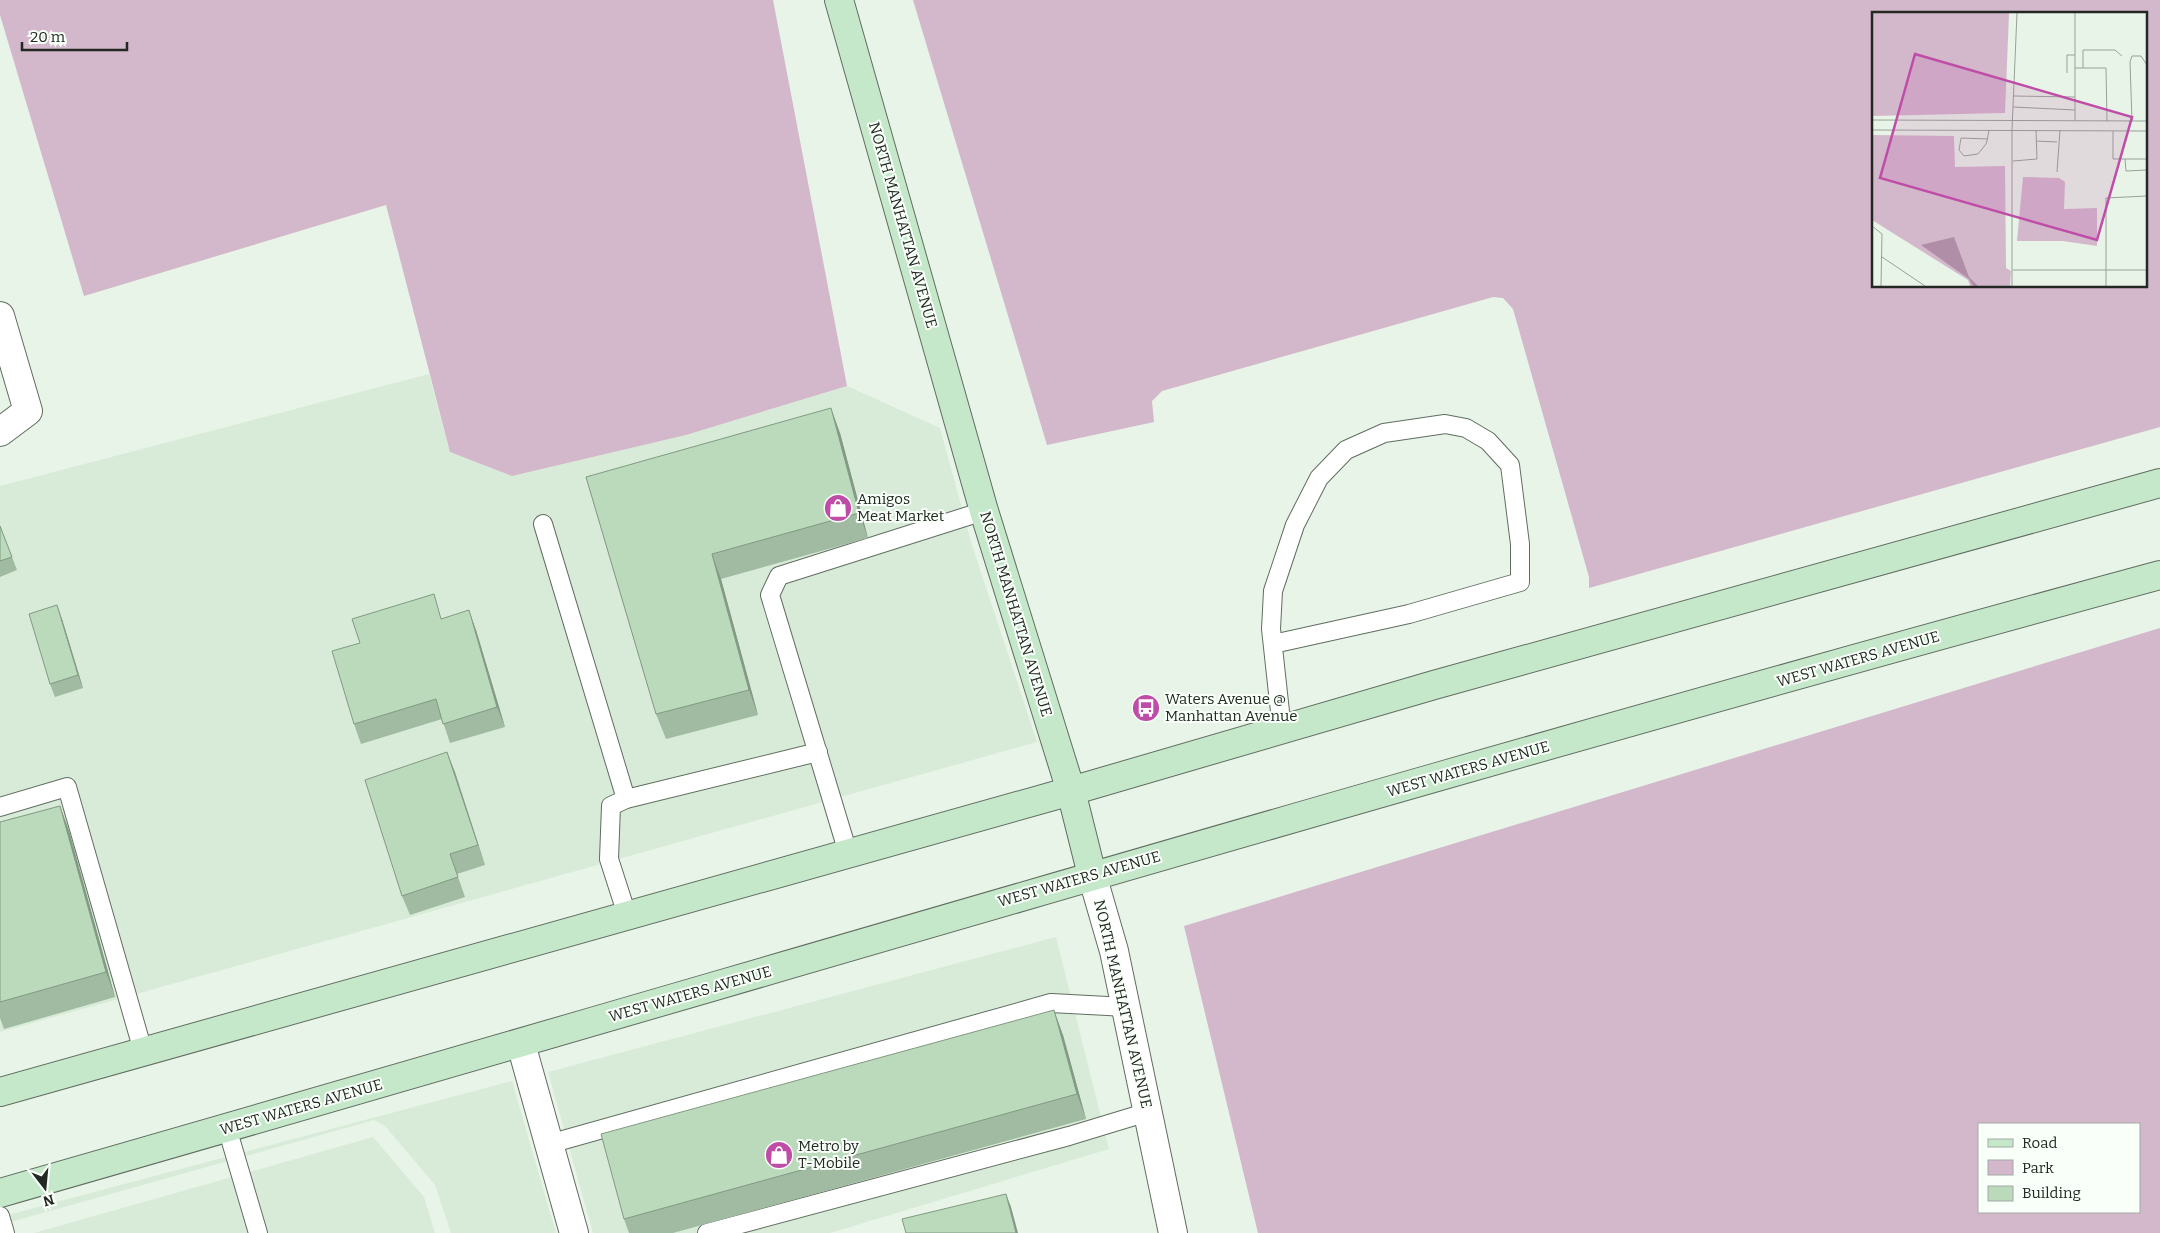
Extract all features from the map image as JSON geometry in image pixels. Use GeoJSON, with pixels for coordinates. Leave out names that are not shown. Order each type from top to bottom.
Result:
{"type":"FeatureCollection","features":[{"type":"Feature","properties":{"kind":"main road","name":"NORTH MANHATTAN AVENUE"},"geometry":{"type":"LineString","coordinates":[[839,0],[984,511],[1071,791],[1092,875]]}},
{"type":"Feature","properties":{"kind":"main road"},"geometry":{"type":"LineString","coordinates":[[0,1092],[2160,483]]}},
{"type":"Feature","properties":{"kind":"main road","name":"WEST WATERS AVENUE"},"geometry":{"type":"LineString","coordinates":[[0,1193],[521,1044],[1092,875],[2160,575]]}},
{"type":"Feature","properties":{"kind":"street"},"geometry":{"type":"LineString","coordinates":[[0,316],[28,411],[0,432]]}},
{"type":"Feature","properties":{"kind":"street","name":"NORTH MANHATTAN AVENUE"},"geometry":{"type":"LineString","coordinates":[[1092,875],[1114,951],[1173,1233]]}},
{"type":"Feature","properties":{"kind":"street"},"geometry":{"type":"LineString","coordinates":[[521,1044],[574,1233]]}},
{"type":"Feature","properties":{"kind":"lane"},"geometry":{"type":"LineString","coordinates":[[1273,644],[1409,614],[1520,582],[1520,544],[1510,465],[1488,440],[1466,428],[1445,424],[1384,433],[1346,450],[1319,478],[1295,526],[1272,591],[1271,629],[1282,730]]}},
{"type":"Feature","properties":{"kind":"lane"},"geometry":{"type":"LineString","coordinates":[[848,853],[770,595],[779,576],[984,511]]}},
{"type":"Feature","properties":{"kind":"lane"},"geometry":{"type":"LineString","coordinates":[[543,524],[626,799]]}},
{"type":"Feature","properties":{"kind":"lane"},"geometry":{"type":"LineString","coordinates":[[627,915],[610,859],[611,806],[626,799],[818,752]]}},
{"type":"Feature","properties":{"kind":"lane"},"geometry":{"type":"LineString","coordinates":[[0,807],[68,787],[143,1051]]}},
{"type":"Feature","properties":{"kind":"lane"},"geometry":{"type":"LineString","coordinates":[[549,1144],[1051,1003],[1126,1007]]}},
{"type":"Feature","properties":{"kind":"lane"},"geometry":{"type":"LineString","coordinates":[[707,1233],[1060,1138],[1148,1112]]}},
{"type":"Feature","properties":{"kind":"lane"},"geometry":{"type":"LineString","coordinates":[[227,1128],[258,1233]]}},
{"type":"Feature","properties":{"kind":"lane"},"geometry":{"type":"LineString","coordinates":[[0,1216],[5,1233]]}},
{"type":"Feature","properties":{"kind":"shaded area"},"geometry":{"type":"Polygon","coordinates":[[[429,374],[450,452],[512,476],[686,435],[847,386],[940,428],[972,545],[1037,742],[0,1032],[0,486],[429,374]]]}},
{"type":"Feature","properties":{"kind":"shaded area"},"geometry":{"type":"Polygon","coordinates":[[[1056,937],[1109,1149],[830,1233],[593,1233],[548,1072],[1056,937]]]}},
{"type":"Feature","properties":{"kind":"shaded area"},"geometry":{"type":"Polygon","coordinates":[[[512,1081],[556,1233],[451,1233],[435,1185],[385,1126],[374,1120],[0,1225],[0,1217],[512,1081]]]}},
{"type":"Feature","properties":{"kind":"shaded area"},"geometry":{"type":"Polygon","coordinates":[[[373,1137],[424,1197],[435,1233],[34,1233],[373,1137]]]}},
{"type":"Feature","properties":{"kind":"green space"},"geometry":{"type":"Polygon","coordinates":[[[0,0],[773,0],[847,386],[686,435],[512,476],[450,452],[386,205],[84,296],[0,15],[0,0]]]}},
{"type":"Feature","properties":{"kind":"green space"},"geometry":{"type":"Polygon","coordinates":[[[913,0],[2160,0],[2160,427],[1589,588],[1589,577],[1513,309],[1503,298],[1493,297],[1162,391],[1152,401],[1154,422],[1047,445],[913,0]]]}},
{"type":"Feature","properties":{"kind":"green space"},"geometry":{"type":"Polygon","coordinates":[[[2160,628],[2160,1233],[1258,1233],[1184,926],[2160,628]]]}},
{"type":"Feature","properties":{"kind":"building"},"geometry":{"type":"Polygon","coordinates":[[[831,408],[859,513],[712,554],[749,690],[656,714],[586,477],[831,408]]]}},
{"type":"Feature","properties":{"kind":"building"},"geometry":{"type":"Polygon","coordinates":[[[0,526],[12,557],[0,561],[0,526]]]}},
{"type":"Feature","properties":{"kind":"building"},"geometry":{"type":"Polygon","coordinates":[[[434,594],[441,619],[469,610],[497,707],[443,724],[436,699],[354,724],[332,651],[360,643],[352,619],[434,594]]]}},
{"type":"Feature","properties":{"kind":"building"},"geometry":{"type":"Polygon","coordinates":[[[57,605],[78,675],[50,684],[29,614],[57,605]]]}},
{"type":"Feature","properties":{"kind":"building"},"geometry":{"type":"Polygon","coordinates":[[[447,752],[478,845],[450,854],[458,877],[402,896],[365,780],[447,752]]]}},
{"type":"Feature","properties":{"kind":"building"},"geometry":{"type":"Polygon","coordinates":[[[60,806],[106,972],[0,1002],[0,822],[60,806]]]}},
{"type":"Feature","properties":{"kind":"building"},"geometry":{"type":"Polygon","coordinates":[[[1054,1010],[1077,1094],[624,1219],[601,1134],[1054,1010]]]}},
{"type":"Feature","properties":{"kind":"building"},"geometry":{"type":"Polygon","coordinates":[[[1006,1194],[1016,1233],[906,1233],[902,1219],[1006,1194]]]}},
{"type":"Feature","properties":{"kind":"place","name":"Amigos Meat Market"},"geometry":{"type":"Point","coordinates":[838,508]}},
{"type":"Feature","properties":{"kind":"place","name":"Waters Avenue @ Manhattan Avenue"},"geometry":{"type":"Point","coordinates":[1146,708]}},
{"type":"Feature","properties":{"kind":"place","name":"Metro by T-Mobile"},"geometry":{"type":"Point","coordinates":[779,1155]}}]}
